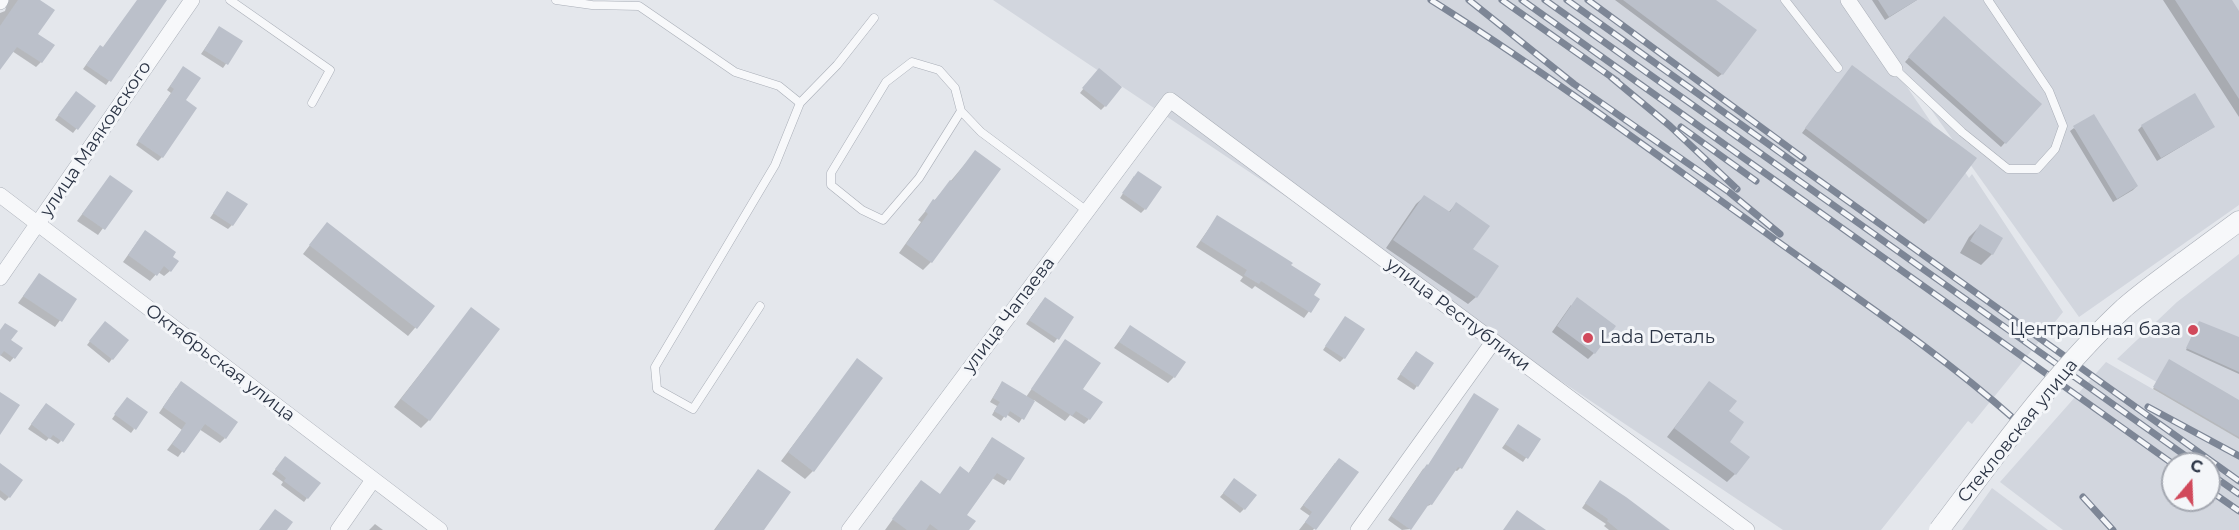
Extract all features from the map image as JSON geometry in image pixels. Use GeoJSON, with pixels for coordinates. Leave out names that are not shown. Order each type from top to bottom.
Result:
{"type":"FeatureCollection","features":[{"type":"Feature","properties":{"kind":"street","name":"улица Маяковского"},"geometry":{"type":"LineString","coordinates":[[0,278],[192,0]]}},
{"type":"Feature","properties":{"kind":"street"},"geometry":{"type":"LineString","coordinates":[[1848,0],[1895,69]]}},
{"type":"Feature","properties":{"kind":"street","name":"улица Чапаева"},"geometry":{"type":"LineString","coordinates":[[849,530],[1170,100]]}},
{"type":"Feature","properties":{"kind":"street","name":"улица Республики"},"geometry":{"type":"LineString","coordinates":[[1170,100],[1747,530]]}},
{"type":"Feature","properties":{"kind":"street","name":"Октябрьская улица"},"geometry":{"type":"LineString","coordinates":[[0,195],[440,530]]}},
{"type":"Feature","properties":{"kind":"street","name":"Стекловская улица"},"geometry":{"type":"LineString","coordinates":[[1939,530],[2041,397],[2088,344],[2125,307],[2239,221]]}},
{"type":"Feature","properties":{"kind":"street"},"geometry":{"type":"LineString","coordinates":[[1358,530],[1493,342]]}},
{"type":"Feature","properties":{"kind":"street"},"geometry":{"type":"LineString","coordinates":[[338,530],[373,480]]}},
{"type":"Feature","properties":{"kind":"lane"},"geometry":{"type":"LineString","coordinates":[[230,0],[330,70],[312,103]]}},
{"type":"Feature","properties":{"kind":"lane"},"geometry":{"type":"LineString","coordinates":[[556,0],[592,5],[639,6],[735,72],[779,86],[800,103]]}},
{"type":"Feature","properties":{"kind":"lane"},"geometry":{"type":"LineString","coordinates":[[1785,0],[1838,68]]}},
{"type":"Feature","properties":{"kind":"lane"},"geometry":{"type":"LineString","coordinates":[[1895,69],[1962,132],[2007,169],[2037,169],[2055,149],[2062,126],[2049,91],[1988,0]]}},
{"type":"Feature","properties":{"kind":"lane"},"geometry":{"type":"LineString","coordinates":[[760,306],[693,409],[657,389],[655,367],[775,165],[800,103],[837,65],[874,18]]}},
{"type":"Feature","properties":{"kind":"lane"},"geometry":{"type":"LineString","coordinates":[[961,111],[919,178],[883,220],[862,210],[831,185],[831,173],[886,82],[912,62],[939,70],[955,88],[961,111],[981,132],[1087,212]]}},
{"type":"Feature","properties":{"kind":"shaded area"},"geometry":{"type":"Polygon","coordinates":[[[993,0],[1848,0],[1969,178],[1972,174],[2063,312],[1972,424],[1968,421],[1881,530],[1783,530],[993,0]]]}},
{"type":"Feature","properties":{"kind":"shaded area"},"geometry":{"type":"Polygon","coordinates":[[[1853,0],[2239,0],[2239,205],[2079,317],[1853,0]]]}},
{"type":"Feature","properties":{"kind":"shaded area","name":"Центральная база"},"geometry":{"type":"Polygon","coordinates":[[[2239,254],[2239,430],[2117,359],[2177,302],[2239,254]]]}},
{"type":"Feature","properties":{"kind":"shaded area"},"geometry":{"type":"Polygon","coordinates":[[[2106,362],[2239,439],[2239,530],[2063,530],[2000,482],[2106,362]]]}},
{"type":"Feature","properties":{"kind":"shaded area"},"geometry":{"type":"Polygon","coordinates":[[[1992,488],[2048,530],[1962,530],[1992,488]]]}},
{"type":"Feature","properties":{"kind":"building"},"geometry":{"type":"Polygon","coordinates":[[[18,0],[40,0],[55,10],[38,34],[55,45],[42,63],[17,47],[0,70],[0,26],[18,0]]]}},
{"type":"Feature","properties":{"kind":"building"},"geometry":{"type":"Polygon","coordinates":[[[137,0],[167,0],[111,82],[86,65],[100,45],[103,47],[137,0]]]}},
{"type":"Feature","properties":{"kind":"building"},"geometry":{"type":"Polygon","coordinates":[[[1623,0],[1716,0],[1757,30],[1723,75],[1623,0]]]}},
{"type":"Feature","properties":{"kind":"building"},"geometry":{"type":"Polygon","coordinates":[[[1878,0],[1917,0],[1889,17],[1878,0]]]}},
{"type":"Feature","properties":{"kind":"building"},"geometry":{"type":"Polygon","coordinates":[[[2175,0],[2232,0],[2239,11],[2239,99],[2175,0]]]}},
{"type":"Feature","properties":{"kind":"building"},"geometry":{"type":"Polygon","coordinates":[[[1944,16],[2042,104],[2006,144],[1908,57],[1944,16]]]}},
{"type":"Feature","properties":{"kind":"building"},"geometry":{"type":"Polygon","coordinates":[[[219,26],[243,41],[228,65],[204,50],[219,26]]]}},
{"type":"Feature","properties":{"kind":"building"},"geometry":{"type":"Polygon","coordinates":[[[1852,65],[1977,158],[1929,221],[1805,128],[1852,65]]]}},
{"type":"Feature","properties":{"kind":"building"},"geometry":{"type":"Polygon","coordinates":[[[183,66],[201,78],[186,100],[197,108],[163,158],[138,141],[174,89],[170,86],[183,66]]]}},
{"type":"Feature","properties":{"kind":"building"},"geometry":{"type":"Polygon","coordinates":[[[1099,68],[1122,87],[1106,107],[1082,88],[1099,68]]]}},
{"type":"Feature","properties":{"kind":"building"},"geometry":{"type":"Polygon","coordinates":[[[76,91],[96,106],[78,130],[58,115],[76,91]]]}},
{"type":"Feature","properties":{"kind":"building"},"geometry":{"type":"Polygon","coordinates":[[[2195,93],[2215,127],[2161,158],[2141,125],[2195,93]]]}},
{"type":"Feature","properties":{"kind":"building"},"geometry":{"type":"Polygon","coordinates":[[[2094,114],[2138,186],[2117,199],[2073,126],[2094,114]]]}},
{"type":"Feature","properties":{"kind":"building"},"geometry":{"type":"Polygon","coordinates":[[[975,150],[1001,169],[932,263],[906,244],[928,214],[925,211],[933,199],[935,200],[950,180],[952,181],[975,150]]]}},
{"type":"Feature","properties":{"kind":"building"},"geometry":{"type":"Polygon","coordinates":[[[1138,171],[1162,187],[1146,210],[1122,193],[1138,171]]]}},
{"type":"Feature","properties":{"kind":"building"},"geometry":{"type":"Polygon","coordinates":[[[110,175],[133,191],[105,230],[82,214],[110,175]]]}},
{"type":"Feature","properties":{"kind":"building"},"geometry":{"type":"Polygon","coordinates":[[[227,191],[248,204],[233,226],[213,213],[227,191]]]}},
{"type":"Feature","properties":{"kind":"building"},"geometry":{"type":"Polygon","coordinates":[[[1424,195],[1450,212],[1456,202],[1490,226],[1473,249],[1499,266],[1477,298],[1393,240],[1424,195]]]}},
{"type":"Feature","properties":{"kind":"building"},"geometry":{"type":"Polygon","coordinates":[[[1217,215],[1293,263],[1291,265],[1321,284],[1314,295],[1320,299],[1311,313],[1261,281],[1259,284],[1244,275],[1247,270],[1201,241],[1217,215]]]}},
{"type":"Feature","properties":{"kind":"building"},"geometry":{"type":"Polygon","coordinates":[[[327,222],[435,306],[417,329],[309,245],[327,222]]]}},
{"type":"Feature","properties":{"kind":"building"},"geometry":{"type":"Polygon","coordinates":[[[1980,224],[2003,238],[1993,255],[1970,241],[1980,224]]]}},
{"type":"Feature","properties":{"kind":"building"},"geometry":{"type":"Polygon","coordinates":[[[145,230],[176,252],[173,257],[179,261],[171,272],[164,266],[157,276],[128,255],[145,230]]]}},
{"type":"Feature","properties":{"kind":"building"},"geometry":{"type":"Polygon","coordinates":[[[39,273],[77,299],[62,322],[23,296],[39,273]]]}},
{"type":"Feature","properties":{"kind":"building"},"geometry":{"type":"Polygon","coordinates":[[[1045,297],[1074,317],[1059,340],[1029,320],[1045,297]]]}},
{"type":"Feature","properties":{"kind":"building"},"geometry":{"type":"Polygon","coordinates":[[[1577,297],[1616,326],[1595,354],[1557,326],[1577,297]]]}},
{"type":"Feature","properties":{"kind":"building"},"geometry":{"type":"Polygon","coordinates":[[[471,307],[500,329],[430,421],[401,399],[471,307]]]}},
{"type":"Feature","properties":{"kind":"building"},"geometry":{"type":"Polygon","coordinates":[[[1345,316],[1365,329],[1345,359],[1325,346],[1345,316]]]}},
{"type":"Feature","properties":{"kind":"building"},"geometry":{"type":"Polygon","coordinates":[[[105,321],[129,340],[113,360],[89,341],[105,321]]]}},
{"type":"Feature","properties":{"kind":"building"},"geometry":{"type":"Polygon","coordinates":[[[2199,321],[2239,337],[2239,372],[2186,348],[2199,321]]]}},
{"type":"Feature","properties":{"kind":"building"},"geometry":{"type":"Polygon","coordinates":[[[5,323],[18,331],[11,340],[23,348],[15,359],[4,351],[0,356],[0,330],[5,323]]]}},
{"type":"Feature","properties":{"kind":"building"},"geometry":{"type":"Polygon","coordinates":[[[1130,325],[1186,362],[1175,378],[1119,342],[1130,325]]]}},
{"type":"Feature","properties":{"kind":"building"},"geometry":{"type":"Polygon","coordinates":[[[1065,339],[1101,363],[1083,389],[1103,402],[1090,420],[1076,411],[1072,416],[1031,389],[1065,339]]]}},
{"type":"Feature","properties":{"kind":"building"},"geometry":{"type":"Polygon","coordinates":[[[1416,351],[1434,363],[1418,387],[1400,374],[1416,351]]]}},
{"type":"Feature","properties":{"kind":"building"},"geometry":{"type":"Polygon","coordinates":[[[857,358],[883,378],[814,472],[788,452],[857,358]]]}},
{"type":"Feature","properties":{"kind":"building"},"geometry":{"type":"Polygon","coordinates":[[[2169,359],[2239,400],[2239,437],[2153,387],[2169,359]]]}},
{"type":"Feature","properties":{"kind":"building"},"geometry":{"type":"Polygon","coordinates":[[[181,381],[238,422],[226,439],[205,424],[184,453],[172,444],[186,423],[163,407],[181,381]]]}},
{"type":"Feature","properties":{"kind":"building"},"geometry":{"type":"Polygon","coordinates":[[[1002,381],[1035,401],[1024,420],[1010,411],[1006,418],[994,411],[1000,402],[993,398],[1002,381]]]}},
{"type":"Feature","properties":{"kind":"building"},"geometry":{"type":"Polygon","coordinates":[[[1709,381],[1737,401],[1729,411],[1744,422],[1730,442],[1750,457],[1736,475],[1674,428],[1709,381]]]}},
{"type":"Feature","properties":{"kind":"building"},"geometry":{"type":"Polygon","coordinates":[[[0,392],[20,405],[0,435],[0,392]]]}},
{"type":"Feature","properties":{"kind":"building"},"geometry":{"type":"Polygon","coordinates":[[[1474,393],[1499,409],[1462,469],[1458,467],[1432,505],[1429,504],[1411,530],[1391,516],[1428,465],[1474,393]]]}},
{"type":"Feature","properties":{"kind":"building"},"geometry":{"type":"Polygon","coordinates":[[[127,397],[148,412],[136,430],[114,414],[127,397]]]}},
{"type":"Feature","properties":{"kind":"building"},"geometry":{"type":"Polygon","coordinates":[[[46,403],[75,424],[63,442],[53,435],[50,439],[31,424],[46,403]]]}},
{"type":"Feature","properties":{"kind":"building"},"geometry":{"type":"Polygon","coordinates":[[[1518,424],[1541,439],[1528,459],[1505,444],[1518,424]]]}},
{"type":"Feature","properties":{"kind":"building"},"geometry":{"type":"Polygon","coordinates":[[[992,437],[1025,458],[1010,481],[997,473],[967,515],[976,521],[969,530],[938,530],[930,524],[926,530],[907,530],[892,519],[921,480],[940,494],[960,466],[969,473],[992,437]]]}},
{"type":"Feature","properties":{"kind":"building"},"geometry":{"type":"Polygon","coordinates":[[[285,456],[321,483],[308,499],[284,481],[286,478],[275,469],[285,456]]]}},
{"type":"Feature","properties":{"kind":"building"},"geometry":{"type":"Polygon","coordinates":[[[1339,458],[1359,472],[1316,530],[1305,522],[1312,512],[1303,505],[1339,458]]]}},
{"type":"Feature","properties":{"kind":"building"},"geometry":{"type":"Polygon","coordinates":[[[0,463],[23,480],[10,498],[0,490],[0,463]]]}},
{"type":"Feature","properties":{"kind":"building"},"geometry":{"type":"Polygon","coordinates":[[[758,469],[791,492],[764,530],[715,530],[758,469]]]}},
{"type":"Feature","properties":{"kind":"building"},"geometry":{"type":"Polygon","coordinates":[[[1234,478],[1257,495],[1245,510],[1223,493],[1234,478]]]}},
{"type":"Feature","properties":{"kind":"building"},"geometry":{"type":"Polygon","coordinates":[[[1600,480],[1670,530],[1618,530],[1607,521],[1608,519],[1585,503],[1600,480]]]}},
{"type":"Feature","properties":{"kind":"building"},"geometry":{"type":"Polygon","coordinates":[[[275,509],[293,522],[287,530],[259,530],[275,509]]]}},
{"type":"Feature","properties":{"kind":"building"},"geometry":{"type":"Polygon","coordinates":[[[1517,510],[1546,530],[1503,530],[1517,510]]]}},
{"type":"Feature","properties":{"kind":"railway"},"geometry":{"type":"LineString","coordinates":[[1431,0],[1556,83],[1888,320],[1983,392],[2013,418]]}},
{"type":"Feature","properties":{"kind":"railway"},"geometry":{"type":"LineString","coordinates":[[1469,0],[1574,84],[1729,192],[1780,234]]}},
{"type":"Feature","properties":{"kind":"railway"},"geometry":{"type":"LineString","coordinates":[[1502,0],[1617,81]]}},
{"type":"Feature","properties":{"kind":"railway"},"geometry":{"type":"LineString","coordinates":[[1522,0],[2161,455]]}},
{"type":"Feature","properties":{"kind":"railway"},"geometry":{"type":"LineString","coordinates":[[1545,0],[2180,452]]}},
{"type":"Feature","properties":{"kind":"railway"},"geometry":{"type":"LineString","coordinates":[[1567,0],[2239,481]]}},
{"type":"Feature","properties":{"kind":"railway"},"geometry":{"type":"LineString","coordinates":[[1588,0],[1803,158]]}},
{"type":"Feature","properties":{"kind":"railway"},"geometry":{"type":"LineString","coordinates":[[1611,77],[1670,126],[1737,189]]}},
{"type":"Feature","properties":{"kind":"railway"},"geometry":{"type":"LineString","coordinates":[[1681,127],[1756,181]]}},
{"type":"Feature","properties":{"kind":"railway"},"geometry":{"type":"LineString","coordinates":[[2148,407],[2239,456]]}},
{"type":"Feature","properties":{"kind":"railway"},"geometry":{"type":"LineString","coordinates":[[2221,481],[2239,494]]}},
{"type":"Feature","properties":{"kind":"railway"},"geometry":{"type":"LineString","coordinates":[[2083,497],[2113,530]]}},
{"type":"Feature","properties":{"kind":"railway"},"geometry":{"type":"LineString","coordinates":[[2221,498],[2239,511]]}},
{"type":"Feature","properties":{"kind":"place","name":"Центральная база"},"geometry":{"type":"Point","coordinates":[2193,330]}},
{"type":"Feature","properties":{"kind":"place","name":"Lada Dеталь"},"geometry":{"type":"Point","coordinates":[1588,338]}}]}
